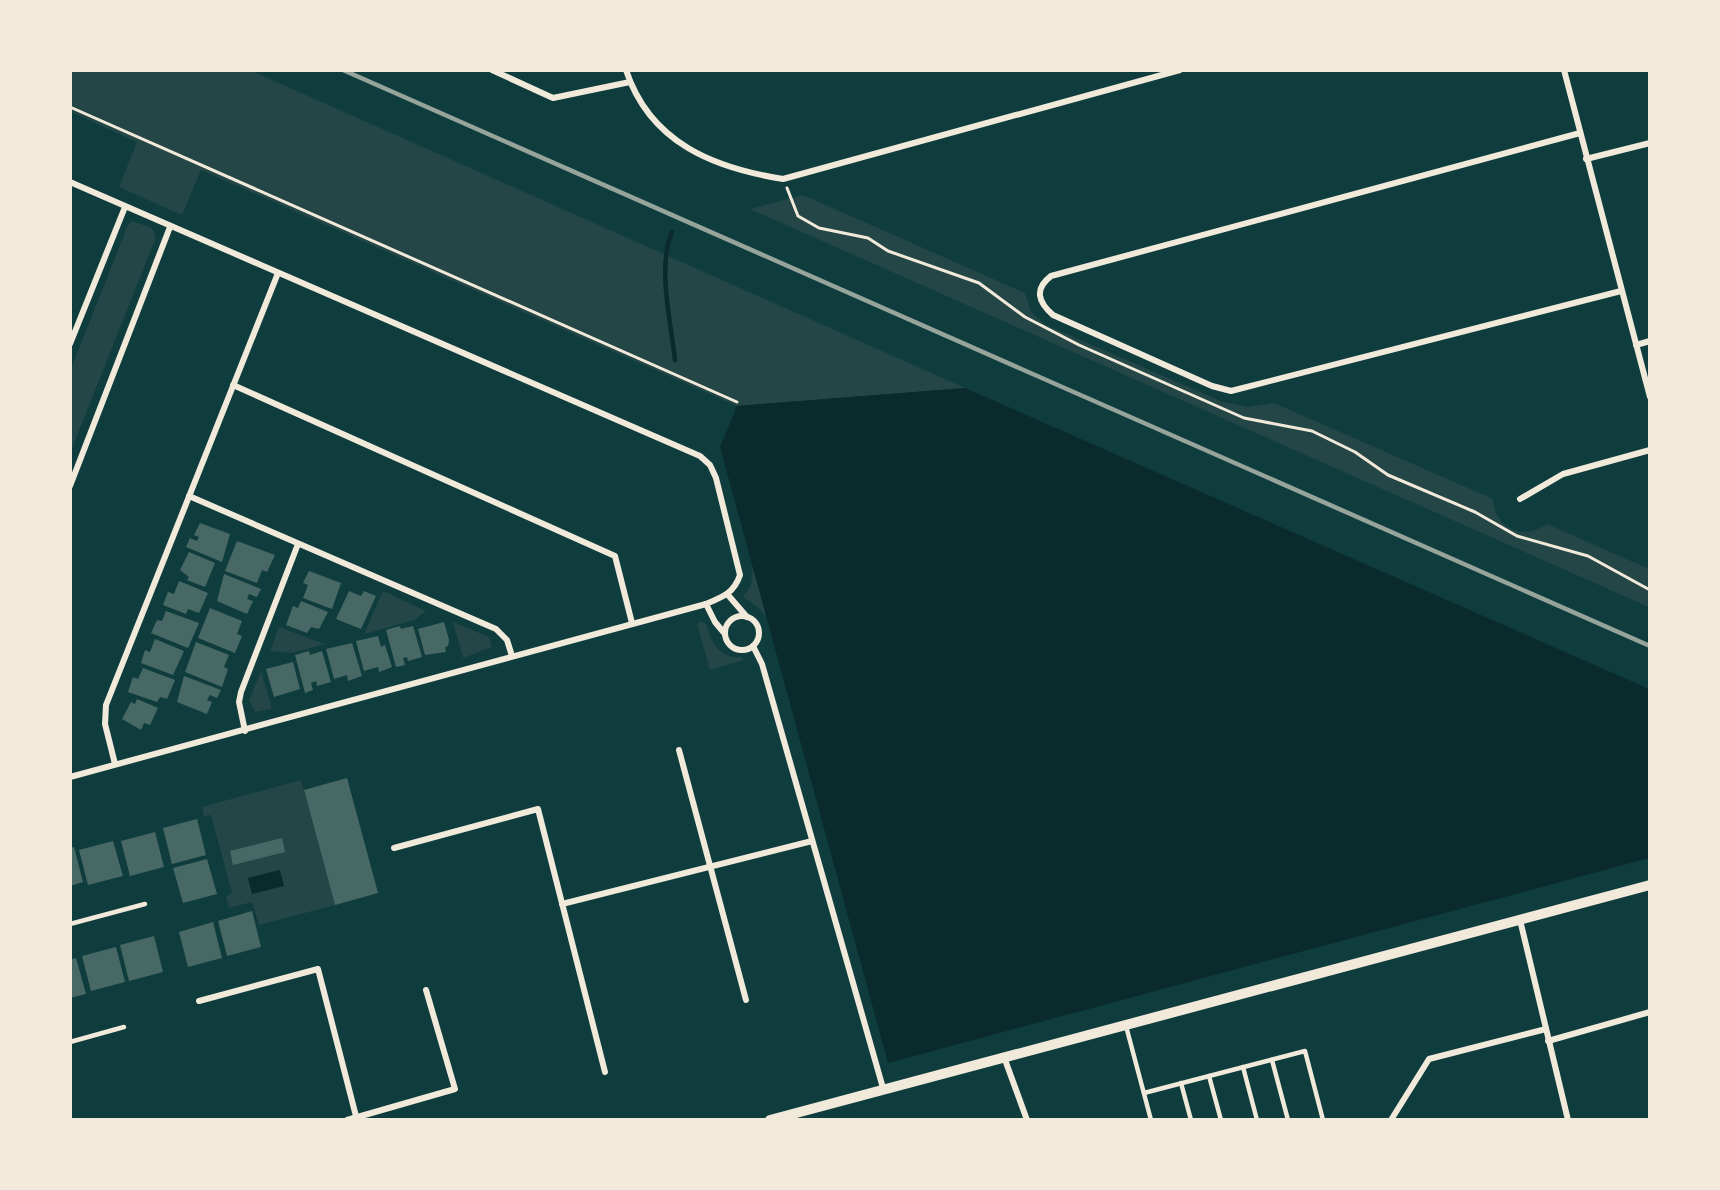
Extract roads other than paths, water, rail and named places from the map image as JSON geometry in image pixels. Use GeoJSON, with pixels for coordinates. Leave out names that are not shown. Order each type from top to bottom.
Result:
{"type":"FeatureCollection","features":[{"type":"Feature","properties":{"kind":"street"},"geometry":{"type":"LineString","coordinates":[[492,70],[553,98],[630,82]]}},
{"type":"Feature","properties":{"kind":"street"},"geometry":{"type":"LineString","coordinates":[[626,70],[641,104],[662,128],[685,146],[711,161],[743,173],[783,178],[1180,70]]}},
{"type":"Feature","properties":{"kind":"street"},"geometry":{"type":"LineString","coordinates":[[1564,70],[1650,397]]}},
{"type":"Feature","properties":{"kind":"street"},"geometry":{"type":"LineString","coordinates":[[1580,133],[1052,276],[1042,283],[1038,295],[1043,306],[1053,315],[1212,386],[1231,391],[1622,291]]}},
{"type":"Feature","properties":{"kind":"street"},"geometry":{"type":"LineString","coordinates":[[1586,159],[1650,142]]}},
{"type":"Feature","properties":{"kind":"street"},"geometry":{"type":"LineString","coordinates":[[70,182],[700,456],[710,465],[716,478],[740,574],[728,595],[706,604],[70,777]]}},
{"type":"Feature","properties":{"kind":"street"},"geometry":{"type":"LineString","coordinates":[[70,344],[125,207]]}},
{"type":"Feature","properties":{"kind":"street"},"geometry":{"type":"LineString","coordinates":[[70,486],[170,227]]}},
{"type":"Feature","properties":{"kind":"street"},"geometry":{"type":"LineString","coordinates":[[115,764],[105,724],[106,705],[278,273]]}},
{"type":"Feature","properties":{"kind":"street"},"geometry":{"type":"LineString","coordinates":[[1636,345],[1650,341]]}},
{"type":"Feature","properties":{"kind":"street"},"geometry":{"type":"LineString","coordinates":[[233,385],[615,556],[632,623]]}},
{"type":"Feature","properties":{"kind":"street"},"geometry":{"type":"LineString","coordinates":[[1520,499],[1563,474],[1650,450]]}},
{"type":"Feature","properties":{"kind":"street"},"geometry":{"type":"LineString","coordinates":[[189,496],[496,629],[507,640],[512,657]]}},
{"type":"Feature","properties":{"kind":"street"},"geometry":{"type":"LineString","coordinates":[[244,730],[239,702],[241,692],[298,544]]}},
{"type":"Feature","properties":{"kind":"street"},"geometry":{"type":"LineString","coordinates":[[706,604],[715,622],[734,648],[744,650],[753,646],[758,640],[759,628],[728,595]]}},
{"type":"Feature","properties":{"kind":"street"},"geometry":{"type":"LineString","coordinates":[[725,634],[731,620],[747,616]]}},
{"type":"Feature","properties":{"kind":"street"},"geometry":{"type":"LineString","coordinates":[[753,646],[762,664],[883,1088]]}},
{"type":"Feature","properties":{"kind":"street"},"geometry":{"type":"LineString","coordinates":[[679,750],[746,1000]]}},
{"type":"Feature","properties":{"kind":"street"},"geometry":{"type":"LineString","coordinates":[[394,848],[538,809],[605,1072]]}},
{"type":"Feature","properties":{"kind":"street"},"geometry":{"type":"LineString","coordinates":[[562,904],[812,841]]}},
{"type":"Feature","properties":{"kind":"street"},"geometry":{"type":"LineString","coordinates":[[774,1119],[883,1088],[1650,885]]}},
{"type":"Feature","properties":{"kind":"street"},"geometry":{"type":"LineString","coordinates":[[1520,920],[1568,1119]]}},
{"type":"Feature","properties":{"kind":"street"},"geometry":{"type":"LineString","coordinates":[[200,1001],[318,969],[357,1118]]}},
{"type":"Feature","properties":{"kind":"street"},"geometry":{"type":"LineString","coordinates":[[347,1119],[455,1089],[426,990]]}},
{"type":"Feature","properties":{"kind":"street"},"geometry":{"type":"LineString","coordinates":[[1548,1041],[1650,1012]]}},
{"type":"Feature","properties":{"kind":"street"},"geometry":{"type":"LineString","coordinates":[[1391,1119],[1429,1059],[1546,1029]]}},
{"type":"Feature","properties":{"kind":"street"},"geometry":{"type":"LineString","coordinates":[[1004,1056],[1028,1119]]}},
{"type":"Feature","properties":{"kind":"lane"},"geometry":{"type":"LineString","coordinates":[[70,924],[145,904]]}},
{"type":"Feature","properties":{"kind":"lane"},"geometry":{"type":"LineString","coordinates":[[1126,1024],[1151,1119]]}},
{"type":"Feature","properties":{"kind":"lane"},"geometry":{"type":"LineString","coordinates":[[70,1041],[124,1027]]}},
{"type":"Feature","properties":{"kind":"lane"},"geometry":{"type":"LineString","coordinates":[[1144,1093],[1305,1051],[1323,1119]]}},
{"type":"Feature","properties":{"kind":"lane"},"geometry":{"type":"LineString","coordinates":[[1272,1060],[1288,1119]]}},
{"type":"Feature","properties":{"kind":"lane"},"geometry":{"type":"LineString","coordinates":[[1243,1067],[1257,1119]]}},
{"type":"Feature","properties":{"kind":"lane"},"geometry":{"type":"LineString","coordinates":[[1209,1076],[1221,1119]]}},
{"type":"Feature","properties":{"kind":"lane"},"geometry":{"type":"LineString","coordinates":[[1181,1083],[1191,1119]]}},
{"type":"Feature","properties":{"kind":"waterway"},"geometry":{"type":"LineString","coordinates":[[672,232],[668,246],[665,278],[675,360]]}},
{"type":"Feature","properties":{"kind":"railway"},"geometry":{"type":"LineString","coordinates":[[343,70],[1650,646]]}}]}
